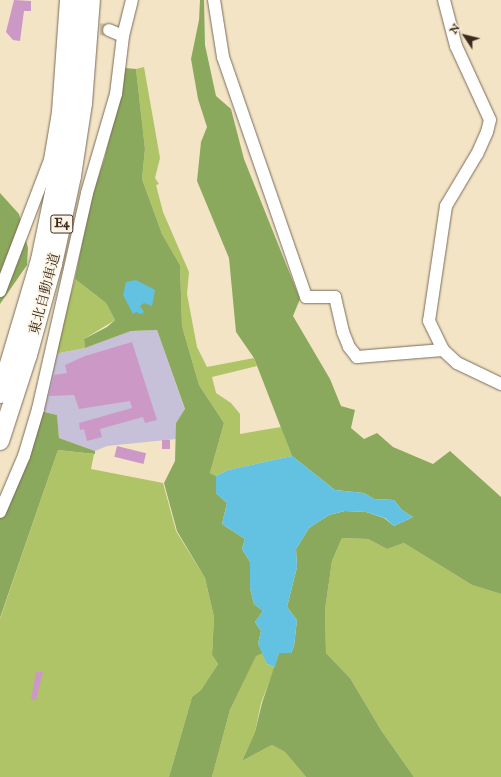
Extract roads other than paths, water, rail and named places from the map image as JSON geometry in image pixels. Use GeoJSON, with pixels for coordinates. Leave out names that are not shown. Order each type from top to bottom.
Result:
{"type":"FeatureCollection","features":[{"type":"Feature","properties":{"kind":"highway","name":"東北自動車道"},"geometry":{"type":"LineString","coordinates":[[0,394],[40,260],[58,173],[71,99],[78,0]]}},
{"type":"Feature","properties":{"kind":"highway","name":"東北自動車道"},"geometry":{"type":"LineString","coordinates":[[0,441],[28,355],[49,280],[72,176],[83,103],[91,0]]}},
{"type":"Feature","properties":{"kind":"street"},"geometry":{"type":"LineString","coordinates":[[0,291],[50,160],[58,112],[66,25],[66,0]]}},
{"type":"Feature","properties":{"kind":"street"},"geometry":{"type":"LineString","coordinates":[[0,512],[24,456],[38,408],[87,193],[116,94],[123,36],[132,0]]}},
{"type":"Feature","properties":{"kind":"street"},"geometry":{"type":"LineString","coordinates":[[214,0],[223,57],[306,297],[335,297],[343,332],[357,357],[443,350]]}},
{"type":"Feature","properties":{"kind":"street"},"geometry":{"type":"LineString","coordinates":[[444,0],[456,46],[490,120],[488,132],[477,154],[446,206],[428,321],[443,350],[457,363],[501,384]]}},
{"type":"Feature","properties":{"kind":"street"},"geometry":{"type":"LineString","coordinates":[[109,30],[123,36]]}},
{"type":"Feature","properties":{"kind":"water"},"geometry":{"type":"Polygon","coordinates":[[[136,280],[155,290],[152,306],[144,303],[140,306],[144,312],[141,314],[136,312],[133,314],[123,295],[126,282],[136,280]]]}},
{"type":"Feature","properties":{"kind":"water"},"geometry":{"type":"Polygon","coordinates":[[[292,456],[335,490],[364,493],[374,499],[394,500],[402,510],[413,517],[394,526],[385,518],[366,512],[345,511],[329,515],[309,528],[296,549],[297,567],[287,607],[297,620],[294,646],[291,653],[279,653],[275,667],[267,664],[258,644],[261,631],[255,622],[263,611],[254,604],[250,588],[250,562],[242,549],[245,539],[222,524],[227,503],[216,493],[216,476],[228,470],[292,456]]]}},
{"type":"Feature","properties":{"kind":"tunnel"},"geometry":{"type":"LineString","coordinates":[[82,28],[109,30]]}}]}
